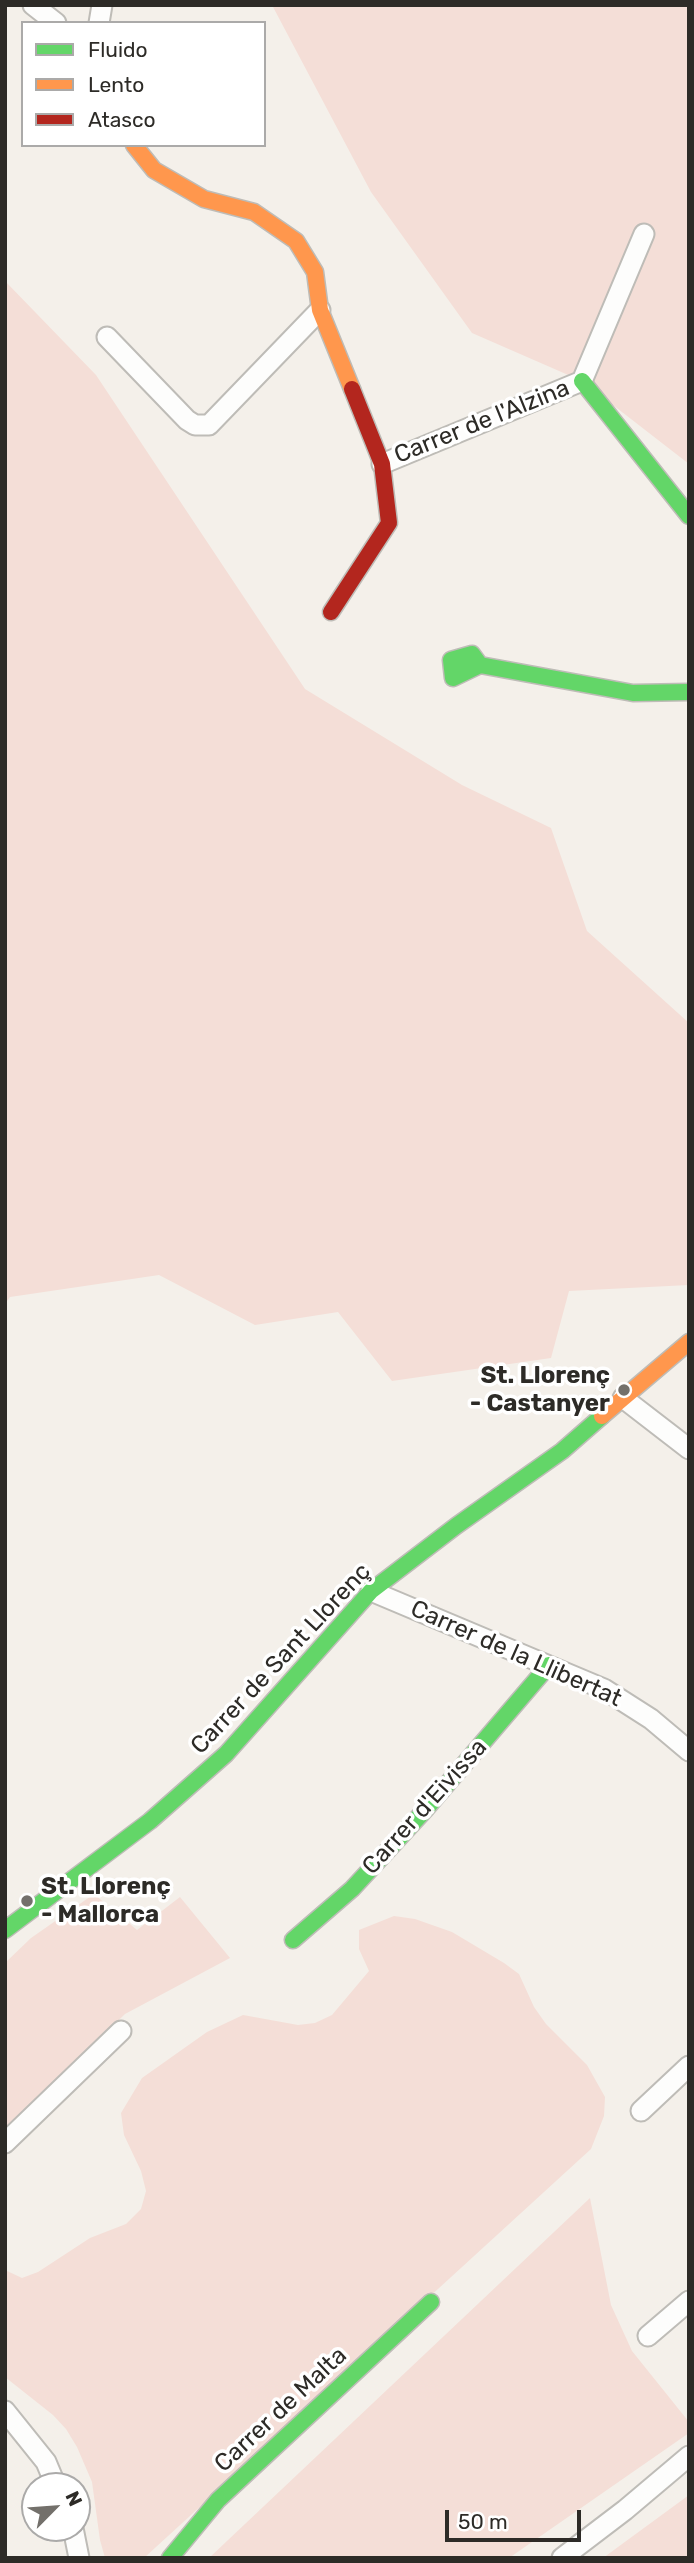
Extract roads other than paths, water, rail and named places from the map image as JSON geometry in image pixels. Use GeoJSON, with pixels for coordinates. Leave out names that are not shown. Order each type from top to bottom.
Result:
{"type":"FeatureCollection","features":[{"type":"Feature","properties":{"kind":"street"},"geometry":{"type":"LineString","coordinates":[[33,5],[53,21]]}},
{"type":"Feature","properties":{"kind":"street"},"geometry":{"type":"LineString","coordinates":[[136,147],[154,170],[204,199],[254,212],[296,241],[315,272],[320,310],[382,464],[389,523],[331,612]]}},
{"type":"Feature","properties":{"kind":"street"},"geometry":{"type":"LineString","coordinates":[[644,234],[582,381],[689,516]]}},
{"type":"Feature","properties":{"kind":"street"},"geometry":{"type":"LineString","coordinates":[[107,337],[187,420],[195,425],[209,425],[320,310]]}},
{"type":"Feature","properties":{"kind":"street","name":"Carrer de l'Alzina"},"geometry":{"type":"LineString","coordinates":[[382,464],[582,381]]}},
{"type":"Feature","properties":{"kind":"street"},"geometry":{"type":"LineString","coordinates":[[480,665],[634,692],[689,692]]}},
{"type":"Feature","properties":{"kind":"street","name":"Carrer de Sant Llorenç"},"geometry":{"type":"LineString","coordinates":[[9,1921],[150,1821],[226,1754],[372,1591],[456,1526],[562,1451],[689,1342]]}},
{"type":"Feature","properties":{"kind":"street"},"geometry":{"type":"LineString","coordinates":[[623,1398],[689,1448]]}},
{"type":"Feature","properties":{"kind":"street","name":"Carrer de la Llibertat"},"geometry":{"type":"LineString","coordinates":[[372,1591],[604,1689],[651,1719],[689,1751]]}},
{"type":"Feature","properties":{"kind":"street","name":"Carrer d'Eivissa"},"geometry":{"type":"LineString","coordinates":[[293,1940],[352,1889],[425,1810],[549,1665]]}},
{"type":"Feature","properties":{"kind":"street"},"geometry":{"type":"LineString","coordinates":[[5,2143],[121,2031]]}},
{"type":"Feature","properties":{"kind":"street"},"geometry":{"type":"LineString","coordinates":[[641,2110],[689,2066]]}},
{"type":"Feature","properties":{"kind":"street"},"geometry":{"type":"LineString","coordinates":[[648,2336],[689,2301]]}},
{"type":"Feature","properties":{"kind":"street","name":"Carrer de Malta"},"geometry":{"type":"LineString","coordinates":[[170,2558],[218,2500],[431,2302]]}},
{"type":"Feature","properties":{"kind":"street"},"geometry":{"type":"LineString","coordinates":[[5,2411],[46,2462],[50,2472]]}},
{"type":"Feature","properties":{"kind":"street"},"geometry":{"type":"LineString","coordinates":[[562,2558],[689,2456]]}},
{"type":"Feature","properties":{"kind":"place","name":"St. Llorenç - Castanyer"},"geometry":{"type":"Point","coordinates":[624,1390]}},
{"type":"Feature","properties":{"kind":"place","name":"St. Llorenç - Mallorca"},"geometry":{"type":"Point","coordinates":[27,1901]}}]}
